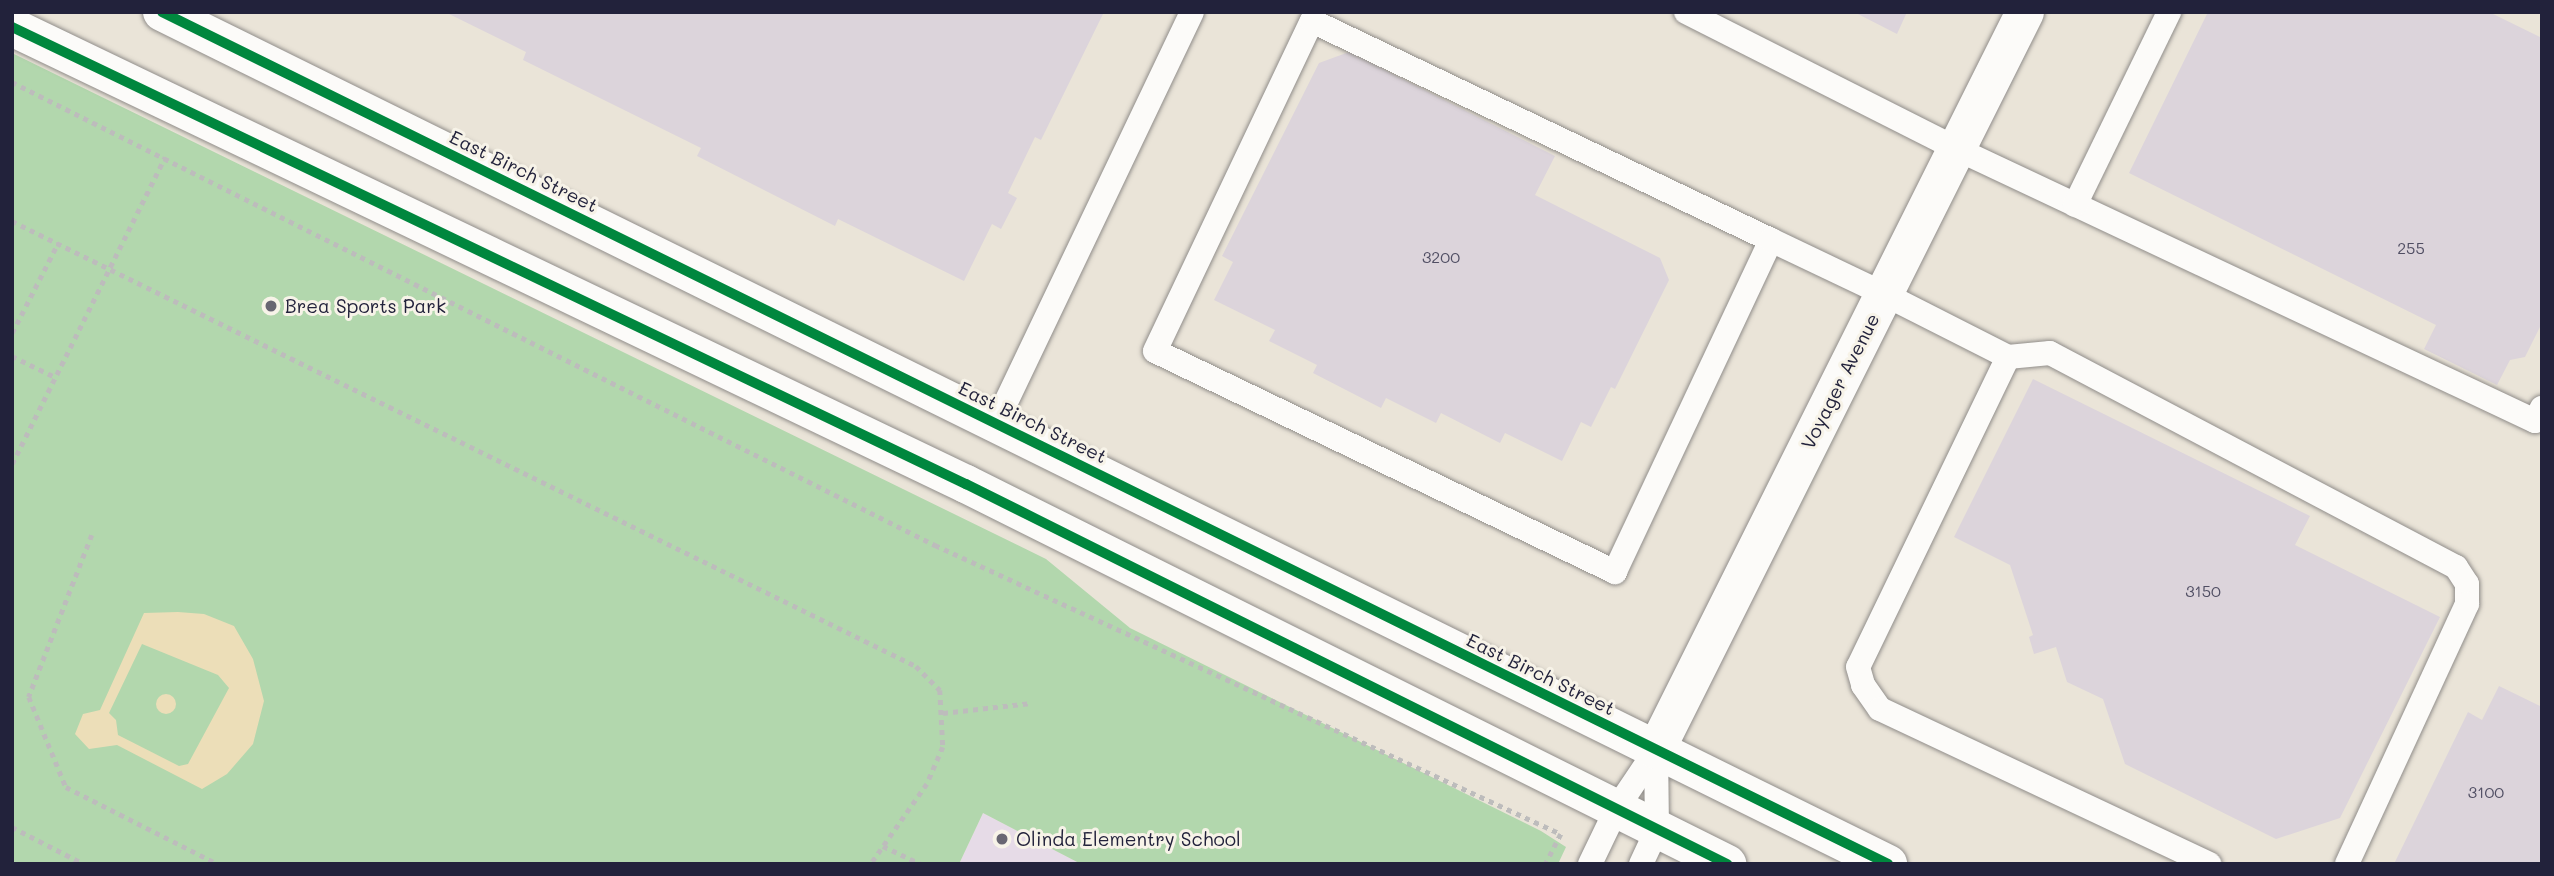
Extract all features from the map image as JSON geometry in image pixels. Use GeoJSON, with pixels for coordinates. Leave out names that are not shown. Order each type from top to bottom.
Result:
{"type":"FeatureCollection","features":[{"type":"Feature","properties":{"kind":"street","name":"East Birch Street"},"geometry":{"type":"LineString","coordinates":[[162,12],[1888,864]]}},
{"type":"Feature","properties":{"kind":"street","name":"Voyager Avenue"},"geometry":{"type":"LineString","coordinates":[[1656,750],[2025,12]]}},
{"type":"Feature","properties":{"kind":"street"},"geometry":{"type":"LineString","coordinates":[[12,27],[966,484],[1727,864]]}},
{"type":"Feature","properties":{"kind":"lane"},"geometry":{"type":"LineString","coordinates":[[996,423],[1192,12]]}},
{"type":"Feature","properties":{"kind":"lane"},"geometry":{"type":"LineString","coordinates":[[1686,12],[1956,149],[2535,421],[2542,408]]}},
{"type":"Feature","properties":{"kind":"lane"},"geometry":{"type":"LineString","coordinates":[[2075,205],[2169,12]]}},
{"type":"Feature","properties":{"kind":"lane"},"geometry":{"type":"LineString","coordinates":[[1771,240],[1615,572],[1154,351],[1311,21],[1771,240],[1884,294],[2008,357],[2050,353],[2442,557],[2467,583],[2467,604],[2347,864]]}},
{"type":"Feature","properties":{"kind":"lane"},"geometry":{"type":"LineString","coordinates":[[2008,357],[1858,667],[1863,685],[1880,709],[2209,864]]}},
{"type":"Feature","properties":{"kind":"lane","name":"Voyager Avenue"},"geometry":{"type":"LineString","coordinates":[[1590,864],[1617,808],[1656,750]]}},
{"type":"Feature","properties":{"kind":"lane","name":"Voyager Avenue"},"geometry":{"type":"LineString","coordinates":[[1641,864],[1657,829],[1656,750]]}},
{"type":"Feature","properties":{"kind":"path"},"geometry":{"type":"LineString","coordinates":[[12,82],[935,545],[1561,834],[1547,862],[1558,864]]}},
{"type":"Feature","properties":{"kind":"path"},"geometry":{"type":"LineString","coordinates":[[12,464],[165,157]]}},
{"type":"Feature","properties":{"kind":"path"},"geometry":{"type":"LineString","coordinates":[[12,221],[496,455],[916,666],[940,690],[943,747],[927,784],[871,864]]}},
{"type":"Feature","properties":{"kind":"path"},"geometry":{"type":"LineString","coordinates":[[12,333],[58,243]]}},
{"type":"Feature","properties":{"kind":"path"},"geometry":{"type":"LineString","coordinates":[[12,356],[55,377]]}},
{"type":"Feature","properties":{"kind":"path"},"geometry":{"type":"LineString","coordinates":[[92,535],[29,697],[66,788],[218,864]]}},
{"type":"Feature","properties":{"kind":"path"},"geometry":{"type":"LineString","coordinates":[[943,713],[1031,703]]}},
{"type":"Feature","properties":{"kind":"path"},"geometry":{"type":"LineString","coordinates":[[12,827],[81,863]]}},
{"type":"Feature","properties":{"kind":"path"},"geometry":{"type":"LineString","coordinates":[[884,846],[921,864]]}},
{"type":"Feature","properties":{"kind":"shaded area","name":"Olinda Elementry School"},"geometry":{"type":"Polygon","coordinates":[[[983,813],[1081,864],[959,864],[983,813]]]}},
{"type":"Feature","properties":{"kind":"green space","name":"Brea Sports Park"},"geometry":{"type":"Polygon","coordinates":[[[12,53],[1046,559],[1130,628],[1541,831],[1566,847],[1558,864],[1081,864],[983,813],[959,864],[12,864],[12,53]]]}},
{"type":"Feature","properties":{"kind":"sand"},"geometry":{"type":"Polygon","coordinates":[[[144,613],[204,614],[234,626],[253,659],[264,701],[253,744],[227,774],[202,789],[117,745],[89,749],[75,734],[83,714],[100,710],[144,613]],[[142,644],[109,713],[116,720],[118,735],[179,766],[188,764],[229,688],[218,675],[142,644]]]}},
{"type":"Feature","properties":{"kind":"sand"},"geometry":{"type":"Polygon","coordinates":[[[162,694],[170,694],[176,704],[170,714],[162,714],[156,708],[156,700],[162,694]]]}},
{"type":"Feature","properties":{"kind":"building"},"geometry":{"type":"Polygon","coordinates":[[[445,12],[1104,12],[1041,140],[1035,137],[1008,193],[1017,198],[1001,229],[992,224],[964,281],[838,219],[835,226],[697,156],[701,148],[523,60],[526,52],[445,12]]]}},
{"type":"Feature","properties":{"kind":"building"},"geometry":{"type":"Polygon","coordinates":[[[1854,12],[1907,12],[1897,34],[1854,12]]]}},
{"type":"Feature","properties":{"kind":"building"},"geometry":{"type":"Polygon","coordinates":[[[2208,12],[2489,12],[2542,38],[2542,323],[2525,357],[2510,360],[2497,385],[2424,349],[2436,325],[2129,173],[2208,12]]]}},
{"type":"Feature","properties":{"kind":"building"},"geometry":{"type":"Polygon","coordinates":[[[1349,52],[1555,156],[1535,195],[1660,258],[1669,280],[1615,389],[1611,387],[1591,427],[1581,422],[1562,461],[1505,433],[1500,443],[1441,413],[1436,423],[1386,398],[1381,408],[1313,373],[1317,365],[1269,341],[1275,330],[1214,300],[1233,262],[1222,256],[1319,63],[1349,52]]]}},
{"type":"Feature","properties":{"kind":"building"},"geometry":{"type":"Polygon","coordinates":[[[2033,379],[2310,516],[2295,545],[2440,617],[2340,818],[2276,839],[2125,764],[2103,699],[2067,682],[2056,647],[2034,654],[2029,637],[2033,635],[2010,565],[1954,537],[2033,379]]]}},
{"type":"Feature","properties":{"kind":"building"},"geometry":{"type":"Polygon","coordinates":[[[2499,686],[2542,707],[2542,864],[2394,864],[2468,712],[2482,720],[2499,686]]]}},
{"type":"Feature","properties":{"kind":"cycle path"},"geometry":{"type":"LineString","coordinates":[[162,12],[1888,864]]}},
{"type":"Feature","properties":{"kind":"cycle path"},"geometry":{"type":"LineString","coordinates":[[12,27],[966,484],[1727,864]]}},
{"type":"Feature","properties":{"kind":"place","name":"Brea Sports Park"},"geometry":{"type":"Point","coordinates":[271,306]}},
{"type":"Feature","properties":{"kind":"place","name":"Olinda Elementry School"},"geometry":{"type":"Point","coordinates":[1002,839]}}]}
